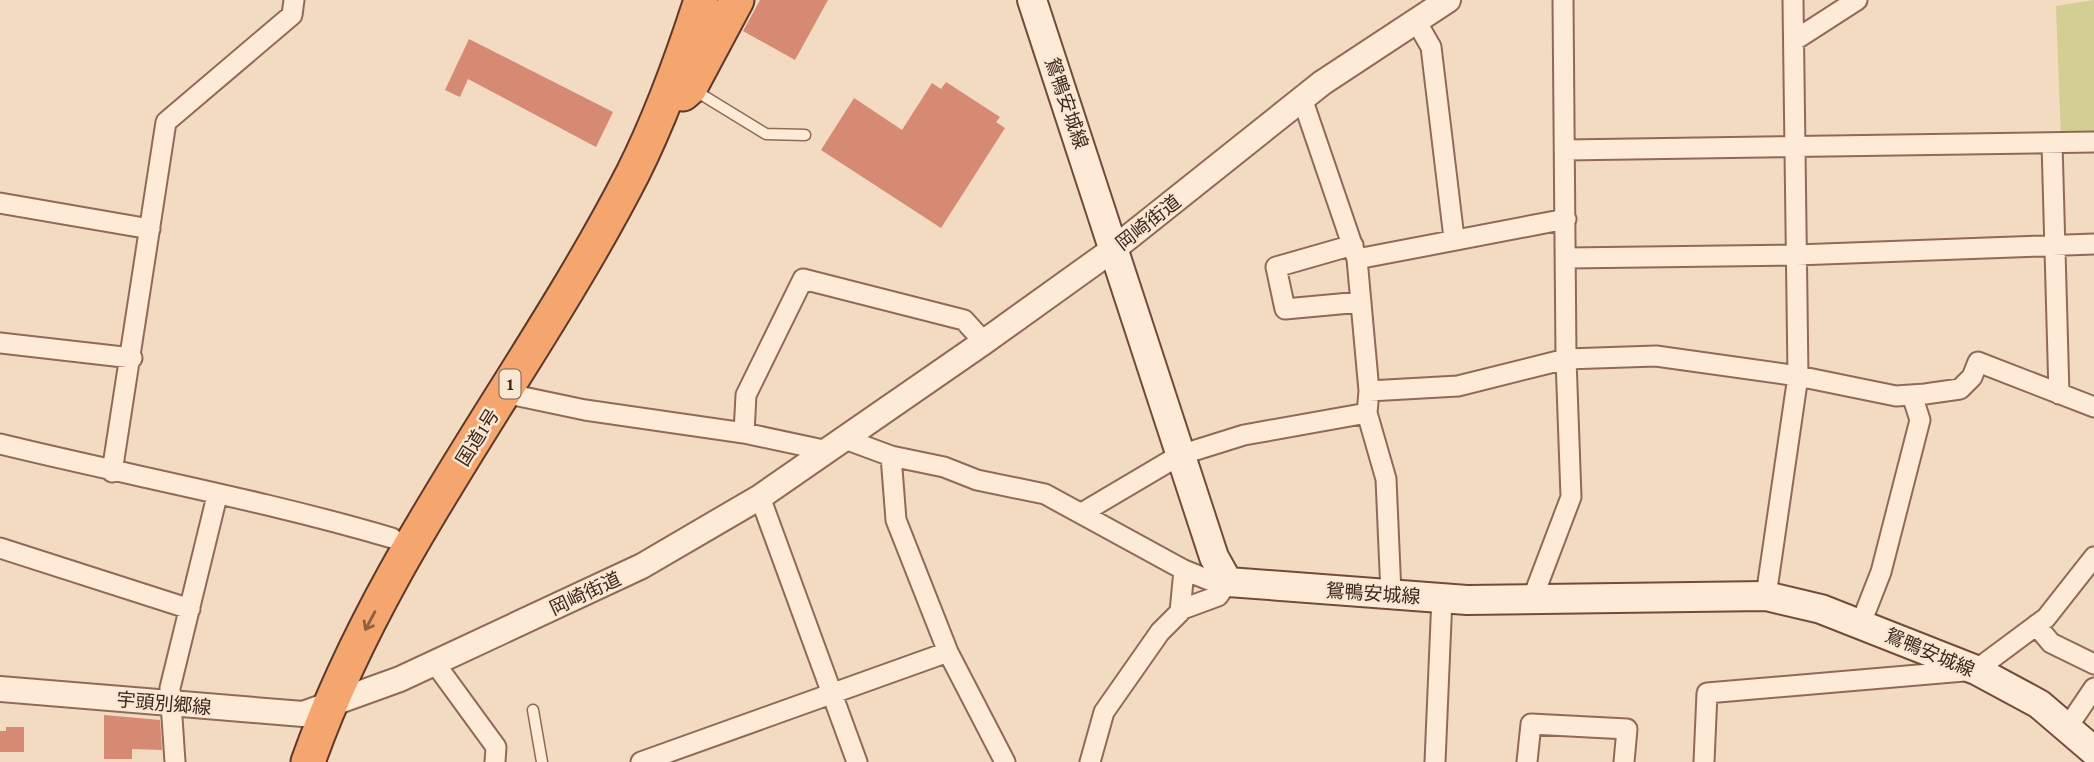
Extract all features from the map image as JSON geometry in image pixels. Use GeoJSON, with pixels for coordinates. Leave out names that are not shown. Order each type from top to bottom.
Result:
{"type":"FeatureCollection","features":[{"type":"Feature","properties":{"kind":"highway","name":"国道1号"},"geometry":{"type":"LineString","coordinates":[[308,762],[316,710],[342,624],[600,196],[641,115],[676,0]]}},
{"type":"Feature","properties":{"kind":"highway","name":"国道1号"},"geometry":{"type":"LineString","coordinates":[[286,762],[411,544],[504,393],[632,173],[660,114],[701,0]]}},
{"type":"Feature","properties":{"kind":"highway"},"geometry":{"type":"LineString","coordinates":[[660,114],[690,88],[737,0]]}},
{"type":"Feature","properties":{"kind":"main road","name":"鴛鴨安城線"},"geometry":{"type":"LineString","coordinates":[[1032,0],[1214,557],[1228,582],[1467,600],[1533,597],[1766,596],[1821,609],[1976,670],[2039,704],[2067,728],[2090,754]]}},
{"type":"Feature","properties":{"kind":"street"},"geometry":{"type":"LineString","coordinates":[[112,471],[132,358],[166,122],[292,15],[294,0]]}},
{"type":"Feature","properties":{"kind":"street","name":"岡崎街道"},"geometry":{"type":"LineString","coordinates":[[316,710],[400,679],[642,566],[760,497],[1115,248],[1303,101],[1322,83],[1448,0]]}},
{"type":"Feature","properties":{"kind":"street"},"geometry":{"type":"LineString","coordinates":[[1533,597],[1571,497],[1566,359],[1563,0]]}},
{"type":"Feature","properties":{"kind":"street"},"geometry":{"type":"LineString","coordinates":[[1766,596],[1798,376],[1793,0]]}},
{"type":"Feature","properties":{"kind":"street"},"geometry":{"type":"LineString","coordinates":[[1795,40],[1857,0]]}},
{"type":"Feature","properties":{"kind":"street"},"geometry":{"type":"LineString","coordinates":[[1416,22],[1431,47],[1454,238]]}},
{"type":"Feature","properties":{"kind":"street"},"geometry":{"type":"LineString","coordinates":[[1303,101],[1355,252],[1369,391],[1367,413],[1386,479],[1391,594]]}},
{"type":"Feature","properties":{"kind":"street"},"geometry":{"type":"LineString","coordinates":[[1566,150],[2094,142]]}},
{"type":"Feature","properties":{"kind":"street"},"geometry":{"type":"LineString","coordinates":[[2052,143],[2059,394]]}},
{"type":"Feature","properties":{"kind":"street"},"geometry":{"type":"LineString","coordinates":[[0,202],[150,229]]}},
{"type":"Feature","properties":{"kind":"street"},"geometry":{"type":"LineString","coordinates":[[1361,302],[1285,309],[1276,267],[1566,219]]}},
{"type":"Feature","properties":{"kind":"street"},"geometry":{"type":"LineString","coordinates":[[1567,257],[1796,255],[2094,244]]}},
{"type":"Feature","properties":{"kind":"street"},"geometry":{"type":"LineString","coordinates":[[744,433],[746,395],[803,279],[964,320],[984,342]]}},
{"type":"Feature","properties":{"kind":"street"},"geometry":{"type":"LineString","coordinates":[[0,343],[132,358]]}},
{"type":"Feature","properties":{"kind":"street"},"geometry":{"type":"LineString","coordinates":[[1369,391],[1458,386],[1566,359],[1656,356],[1798,376],[1896,396],[1960,389],[1972,377],[1978,362],[2094,407]]}},
{"type":"Feature","properties":{"kind":"street"},"geometry":{"type":"LineString","coordinates":[[504,393],[585,410],[836,445],[944,467],[977,480],[1045,494],[1184,570],[1214,582],[1228,582]]}},
{"type":"Feature","properties":{"kind":"street"},"geometry":{"type":"LineString","coordinates":[[1861,624],[1881,572],[1920,420],[1912,395]]}},
{"type":"Feature","properties":{"kind":"street"},"geometry":{"type":"LineString","coordinates":[[1082,513],[1180,455],[1244,435],[1367,413]]}},
{"type":"Feature","properties":{"kind":"street"},"geometry":{"type":"LineString","coordinates":[[0,444],[217,496],[293,509],[392,538]]}},
{"type":"Feature","properties":{"kind":"street"},"geometry":{"type":"LineString","coordinates":[[891,456],[895,520],[948,652],[1005,762]]}},
{"type":"Feature","properties":{"kind":"street"},"geometry":{"type":"LineString","coordinates":[[175,762],[174,704],[170,688],[217,496]]}},
{"type":"Feature","properties":{"kind":"street"},"geometry":{"type":"LineString","coordinates":[[760,497],[857,762]]}},
{"type":"Feature","properties":{"kind":"street"},"geometry":{"type":"LineString","coordinates":[[0,548],[190,609]]}},
{"type":"Feature","properties":{"kind":"street"},"geometry":{"type":"LineString","coordinates":[[1704,762],[1707,693],[1976,670],[2046,618],[2094,557]]}},
{"type":"Feature","properties":{"kind":"street"},"geometry":{"type":"LineString","coordinates":[[1090,762],[1104,712],[1180,610],[1184,570]]}},
{"type":"Feature","properties":{"kind":"street"},"geometry":{"type":"LineString","coordinates":[[1180,610],[1218,596],[1228,582]]}},
{"type":"Feature","properties":{"kind":"street"},"geometry":{"type":"LineString","coordinates":[[1435,762],[1442,597]]}},
{"type":"Feature","properties":{"kind":"street"},"geometry":{"type":"LineString","coordinates":[[2036,625],[2051,643],[2094,664]]}},
{"type":"Feature","properties":{"kind":"street"},"geometry":{"type":"LineString","coordinates":[[646,761],[948,652]]}},
{"type":"Feature","properties":{"kind":"street"},"geometry":{"type":"LineString","coordinates":[[434,662],[480,721],[496,747],[495,762]]}},
{"type":"Feature","properties":{"kind":"street"},"geometry":{"type":"LineString","coordinates":[[2067,728],[2094,688]]}},
{"type":"Feature","properties":{"kind":"street","name":"宇頭別郷線"},"geometry":{"type":"LineString","coordinates":[[0,689],[174,704],[316,710]]}},
{"type":"Feature","properties":{"kind":"street"},"geometry":{"type":"LineString","coordinates":[[1527,762],[1531,724],[1627,729],[1624,762]]}},
{"type":"Feature","properties":{"kind":"lane"},"geometry":{"type":"LineString","coordinates":[[690,88],[766,134],[805,135]]}},
{"type":"Feature","properties":{"kind":"lane"},"geometry":{"type":"LineString","coordinates":[[533,710],[542,762]]}},
{"type":"Feature","properties":{"kind":"shaded area"},"geometry":{"type":"Polygon","coordinates":[[[2094,0],[2094,137],[2061,138],[2056,6],[2094,0]]]}},
{"type":"Feature","properties":{"kind":"building"},"geometry":{"type":"Polygon","coordinates":[[[760,0],[828,0],[795,60],[743,31],[760,0]]]}},
{"type":"Feature","properties":{"kind":"building"},"geometry":{"type":"Polygon","coordinates":[[[469,39],[613,112],[596,147],[468,79],[460,97],[445,90],[469,39]]]}},
{"type":"Feature","properties":{"kind":"building"},"geometry":{"type":"Polygon","coordinates":[[[946,82],[1000,117],[996,122],[1005,128],[941,228],[821,150],[854,98],[902,130],[932,83],[941,89],[946,82]]]}},
{"type":"Feature","properties":{"kind":"building"},"geometry":{"type":"Polygon","coordinates":[[[104,715],[160,720],[162,750],[132,749],[132,759],[104,759],[104,715]]]}},
{"type":"Feature","properties":{"kind":"building"},"geometry":{"type":"Polygon","coordinates":[[[6,727],[24,727],[24,752],[0,752],[0,731],[6,731],[6,727]]]}}]}
